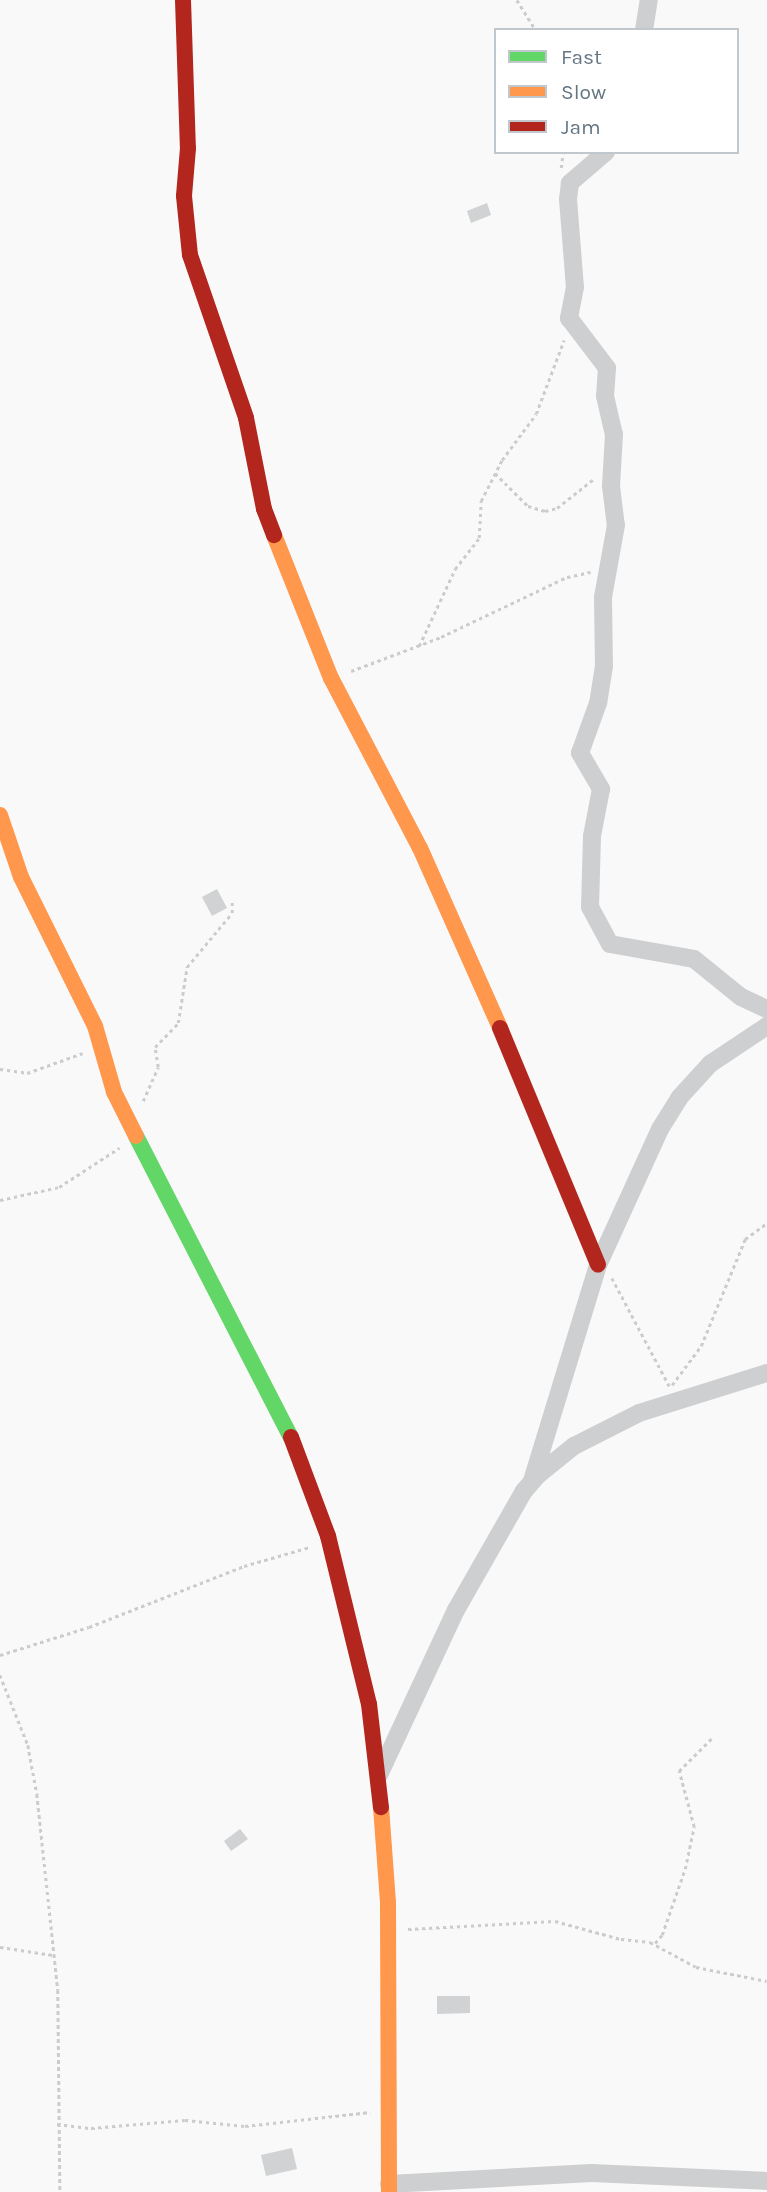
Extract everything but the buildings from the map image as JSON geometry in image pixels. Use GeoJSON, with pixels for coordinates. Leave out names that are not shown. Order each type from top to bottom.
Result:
{"type":"FeatureCollection","features":[{"type":"Feature","properties":{"kind":"street"},"geometry":{"type":"LineString","coordinates":[[183,0],[188,148],[184,197],[190,255],[246,418],[264,509],[331,678],[420,848],[530,1096],[598,1265]]}},
{"type":"Feature","properties":{"kind":"street"},"geometry":{"type":"LineString","coordinates":[[644,28],[649,0]]}},
{"type":"Feature","properties":{"kind":"street"},"geometry":{"type":"LineString","coordinates":[[605,154],[570,183],[575,287],[570,324],[607,368],[605,396],[614,434],[612,472],[616,525],[607,569],[604,666],[598,703],[580,753],[601,789],[589,891],[595,922],[610,944],[694,960],[741,998],[767,1009]]}},
{"type":"Feature","properties":{"kind":"street"},"geometry":{"type":"LineString","coordinates":[[0,815],[22,877],[102,1046],[110,1082],[130,1126],[304,1462],[328,1536],[369,1704],[379,1775],[388,1932],[389,2188],[521,2174],[767,2181]]}},
{"type":"Feature","properties":{"kind":"street"},"geometry":{"type":"LineString","coordinates":[[379,1775],[441,1640],[532,1481],[598,1265],[660,1129],[679,1098],[710,1064],[767,1026]]}},
{"type":"Feature","properties":{"kind":"street"},"geometry":{"type":"LineString","coordinates":[[532,1481],[596,1433],[673,1393],[767,1373]]}},
{"type":"Feature","properties":{"kind":"path"},"geometry":{"type":"LineString","coordinates":[[517,0],[535,28]]}},
{"type":"Feature","properties":{"kind":"path"},"geometry":{"type":"LineString","coordinates":[[419,646],[455,569],[479,538],[481,501],[495,473],[536,414],[570,324]]}},
{"type":"Feature","properties":{"kind":"path"},"geometry":{"type":"LineString","coordinates":[[495,473],[528,506],[545,511],[557,508],[589,481],[612,472]]}},
{"type":"Feature","properties":{"kind":"path"},"geometry":{"type":"LineString","coordinates":[[331,678],[419,646],[567,576],[607,569]]}},
{"type":"Feature","properties":{"kind":"path"},"geometry":{"type":"LineString","coordinates":[[0,1200],[72,1181],[97,1166],[130,1126],[156,1075],[156,1045],[172,1035],[178,1023],[181,991],[191,959],[232,913],[232,899]]}},
{"type":"Feature","properties":{"kind":"path"},"geometry":{"type":"LineString","coordinates":[[0,1069],[27,1073],[102,1046]]}},
{"type":"Feature","properties":{"kind":"path"},"geometry":{"type":"LineString","coordinates":[[673,1393],[701,1346],[745,1240],[767,1223]]}},
{"type":"Feature","properties":{"kind":"path"},"geometry":{"type":"LineString","coordinates":[[598,1265],[612,1278],[673,1393]]}},
{"type":"Feature","properties":{"kind":"path"},"geometry":{"type":"LineString","coordinates":[[0,1655],[89,1627],[244,1566],[295,1553],[328,1536]]}},
{"type":"Feature","properties":{"kind":"path"},"geometry":{"type":"LineString","coordinates":[[0,1675],[32,1763],[58,1990],[57,2124],[60,2192]]}},
{"type":"Feature","properties":{"kind":"path"},"geometry":{"type":"LineString","coordinates":[[654,1943],[665,1928],[685,1869],[694,1827],[679,1771],[712,1738]]}},
{"type":"Feature","properties":{"kind":"path"},"geometry":{"type":"LineString","coordinates":[[388,1932],[548,1921],[654,1943],[696,1967],[767,1981]]}},
{"type":"Feature","properties":{"kind":"path"},"geometry":{"type":"LineString","coordinates":[[0,1947],[53,1955]]}},
{"type":"Feature","properties":{"kind":"path"},"geometry":{"type":"LineString","coordinates":[[57,2124],[91,2128],[185,2120],[245,2126],[359,2115],[389,2105]]}},
{"type":"Feature","properties":{"kind":"traffic: fast"},"geometry":{"type":"LineString","coordinates":[[136,1136],[291,1437]]}},
{"type":"Feature","properties":{"kind":"traffic: slow"},"geometry":{"type":"LineString","coordinates":[[274,535],[331,678],[420,848],[500,1028]]}},
{"type":"Feature","properties":{"kind":"traffic: slow"},"geometry":{"type":"LineString","coordinates":[[0,815],[21,877],[95,1026],[114,1092],[136,1136]]}},
{"type":"Feature","properties":{"kind":"traffic: slow"},"geometry":{"type":"LineString","coordinates":[[381,1807],[388,1903],[389,2192]]}},
{"type":"Feature","properties":{"kind":"traffic: jam"},"geometry":{"type":"LineString","coordinates":[[183,0],[188,148],[184,196],[190,255],[246,418],[264,509],[274,535]]}},
{"type":"Feature","properties":{"kind":"traffic: jam"},"geometry":{"type":"LineString","coordinates":[[500,1028],[598,1265]]}},
{"type":"Feature","properties":{"kind":"traffic: jam"},"geometry":{"type":"LineString","coordinates":[[291,1437],[328,1536],[369,1704],[381,1807]]}}]}
